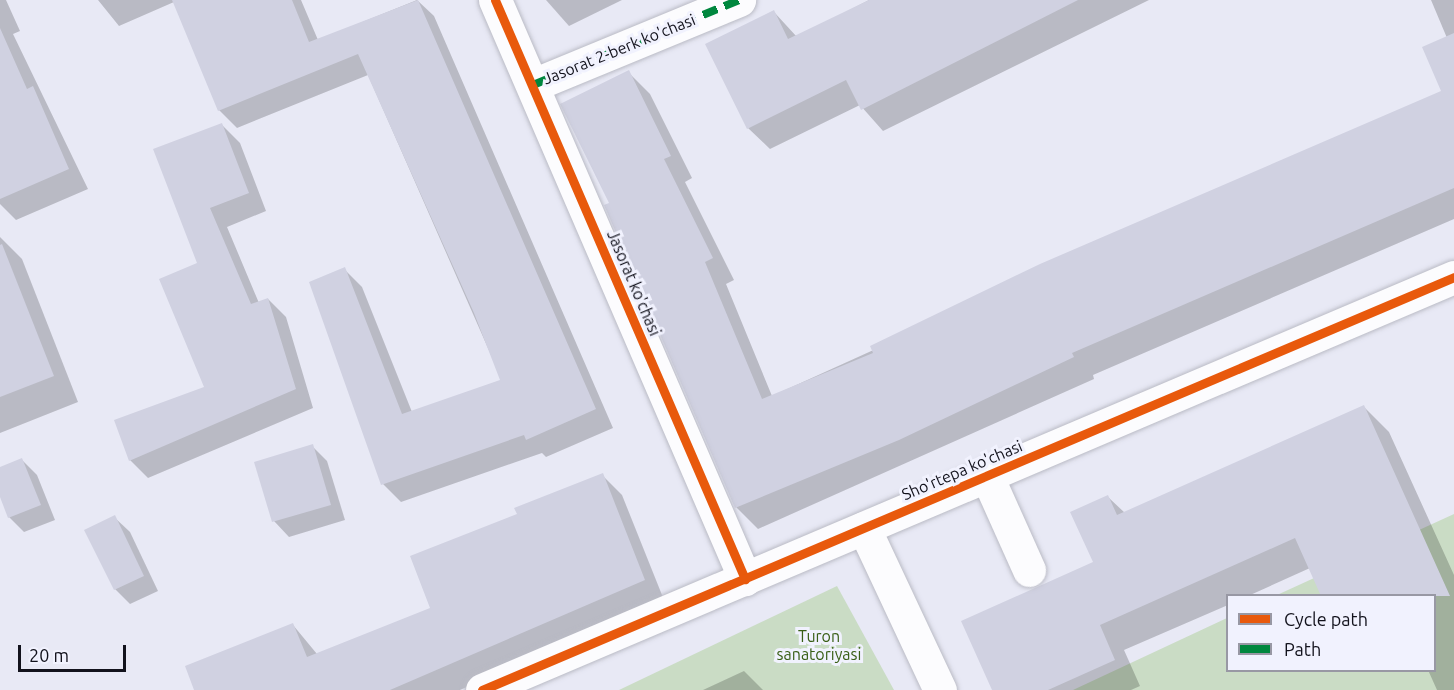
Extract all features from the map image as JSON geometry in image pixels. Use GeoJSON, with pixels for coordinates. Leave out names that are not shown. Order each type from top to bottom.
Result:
{"type":"FeatureCollection","features":[{"type":"Feature","properties":{"kind":"street","name":"Jasorat ko'chasi"},"geometry":{"type":"LineString","coordinates":[[495,0],[745,579]]}},
{"type":"Feature","properties":{"kind":"street","name":"Jasorat 2-berk ko'chasi"},"geometry":{"type":"LineString","coordinates":[[532,85],[739,0]]}},
{"type":"Feature","properties":{"kind":"street","name":"Sho'rtepa ko'chasi"},"geometry":{"type":"LineString","coordinates":[[483,690],[537,680],[745,579],[1454,277]]}},
{"type":"Feature","properties":{"kind":"street"},"geometry":{"type":"LineString","coordinates":[[987,476],[1029,570]]}},
{"type":"Feature","properties":{"kind":"street"},"geometry":{"type":"LineString","coordinates":[[864,528],[940,690]]}},
{"type":"Feature","properties":{"kind":"green space"},"geometry":{"type":"Polygon","coordinates":[[[1454,514],[1454,690],[1073,690],[1226,618],[1226,672],[1436,672],[1436,594],[1279,594],[1454,514]]]}},
{"type":"Feature","properties":{"kind":"green space","name":"Turon sanatoriyasi"},"geometry":{"type":"Polygon","coordinates":[[[837,586],[894,690],[619,690],[837,586]]]}},
{"type":"Feature","properties":{"kind":"building"},"geometry":{"type":"Polygon","coordinates":[[[172,0],[292,0],[309,42],[418,0],[596,409],[526,440],[524,435],[381,485],[309,282],[345,267],[402,414],[500,380],[474,313],[358,54],[218,111],[172,0]]]}},
{"type":"Feature","properties":{"kind":"building"},"geometry":{"type":"Polygon","coordinates":[[[869,0],[1078,0],[861,110],[846,80],[747,129],[705,44],[774,10],[788,39],[869,0]]]}},
{"type":"Feature","properties":{"kind":"building"},"geometry":{"type":"Polygon","coordinates":[[[0,28],[27,89],[33,86],[69,169],[0,199],[0,28]]]}},
{"type":"Feature","properties":{"kind":"building"},"geometry":{"type":"Polygon","coordinates":[[[1454,33],[1454,188],[1072,353],[1074,357],[899,440],[735,508],[604,205],[609,203],[560,104],[629,70],[671,156],[664,159],[713,258],[705,262],[762,399],[873,353],[870,346],[1040,264],[1441,91],[1422,47],[1454,33]]]}},
{"type":"Feature","properties":{"kind":"building"},"geometry":{"type":"Polygon","coordinates":[[[222,123],[249,193],[210,208],[251,304],[268,298],[296,389],[129,461],[114,420],[204,387],[159,279],[197,263],[153,149],[222,123]]]}},
{"type":"Feature","properties":{"kind":"building"},"geometry":{"type":"Polygon","coordinates":[[[2,244],[54,376],[0,397],[0,245],[2,244]]]}},
{"type":"Feature","properties":{"kind":"building"},"geometry":{"type":"Polygon","coordinates":[[[1364,405],[1450,596],[1320,594],[1295,538],[1100,625],[1115,660],[1048,690],[992,690],[961,621],[1093,562],[1070,512],[1108,495],[1117,515],[1364,405]]]}},
{"type":"Feature","properties":{"kind":"building"},"geometry":{"type":"Polygon","coordinates":[[[313,444],[331,505],[272,522],[254,462],[313,444]]]}},
{"type":"Feature","properties":{"kind":"building"},"geometry":{"type":"Polygon","coordinates":[[[22,458],[41,505],[8,518],[0,497],[0,467],[22,458]]]}},
{"type":"Feature","properties":{"kind":"building"},"geometry":{"type":"Polygon","coordinates":[[[603,473],[645,580],[390,690],[194,690],[185,666],[293,623],[307,657],[430,608],[410,556],[517,514],[514,508],[603,473]]]}},
{"type":"Feature","properties":{"kind":"building"},"geometry":{"type":"Polygon","coordinates":[[[115,515],[144,576],[114,590],[84,530],[115,515]]]}},
{"type":"Feature","properties":{"kind":"marked path"},"geometry":{"type":"LineString","coordinates":[[533,85],[739,0]]}},
{"type":"Feature","properties":{"kind":"cycle path"},"geometry":{"type":"LineString","coordinates":[[495,0],[745,579]]}},
{"type":"Feature","properties":{"kind":"cycle path"},"geometry":{"type":"LineString","coordinates":[[482,690],[1454,277]]}}]}
